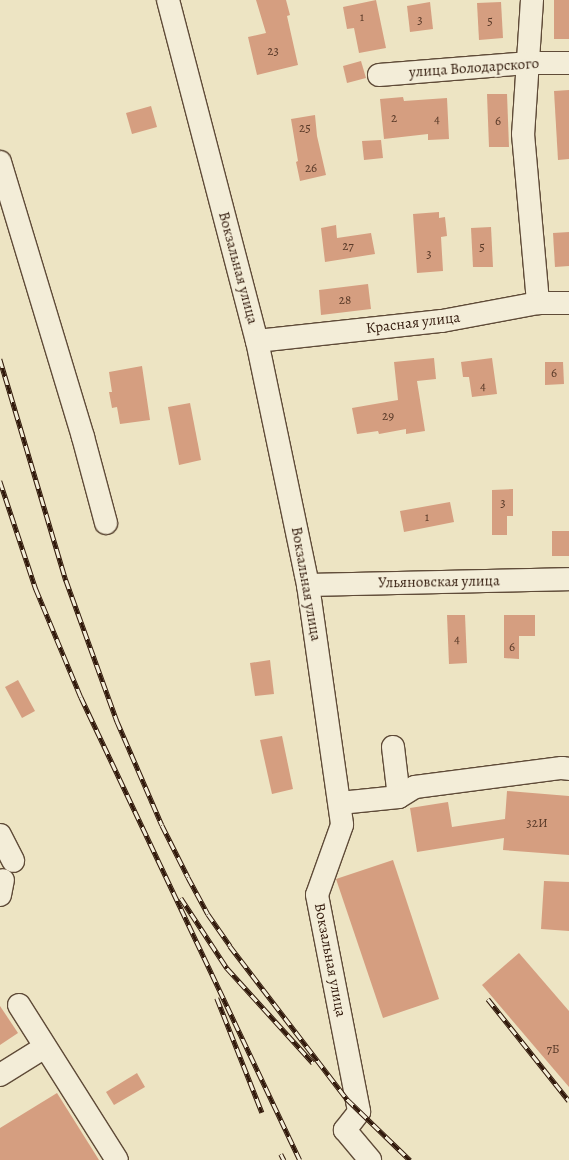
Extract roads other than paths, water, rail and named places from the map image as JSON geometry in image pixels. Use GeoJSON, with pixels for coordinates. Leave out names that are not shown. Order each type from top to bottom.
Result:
{"type":"FeatureCollection","features":[{"type":"Feature","properties":{"kind":"street","name":"Вокзальная улица"},"geometry":{"type":"LineString","coordinates":[[168,0],[257,341],[308,585],[342,825],[317,895],[359,1112],[345,1130],[370,1160]]}},
{"type":"Feature","properties":{"kind":"street"},"geometry":{"type":"LineString","coordinates":[[532,0],[526,63],[523,134],[538,303]]}},
{"type":"Feature","properties":{"kind":"street","name":"улица Володарского"},"geometry":{"type":"LineString","coordinates":[[379,74],[526,63],[569,63]]}},
{"type":"Feature","properties":{"kind":"street"},"geometry":{"type":"LineString","coordinates":[[0,162],[84,437],[106,523]]}},
{"type":"Feature","properties":{"kind":"street","name":"Красная улица"},"geometry":{"type":"LineString","coordinates":[[257,341],[442,320],[538,303],[569,303]]}},
{"type":"Feature","properties":{"kind":"street","name":"Ульяновская улица"},"geometry":{"type":"LineString","coordinates":[[308,585],[569,579]]}},
{"type":"Feature","properties":{"kind":"street"},"geometry":{"type":"LineString","coordinates":[[393,747],[399,797]]}},
{"type":"Feature","properties":{"kind":"street"},"geometry":{"type":"LineString","coordinates":[[340,803],[399,797],[415,787],[562,768],[569,769]]}},
{"type":"Feature","properties":{"kind":"street"},"geometry":{"type":"LineString","coordinates":[[0,834],[5,878]]}},
{"type":"Feature","properties":{"kind":"street"},"geometry":{"type":"LineString","coordinates":[[19,1005],[117,1160]]}},
{"type":"Feature","properties":{"kind":"street"},"geometry":{"type":"LineString","coordinates":[[0,1075],[45,1047]]}},
{"type":"Feature","properties":{"kind":"railway"},"geometry":{"type":"LineString","coordinates":[[0,359],[66,580],[117,721],[162,825],[188,877],[208,914],[230,946],[347,1099],[410,1160]]}},
{"type":"Feature","properties":{"kind":"railway"},"geometry":{"type":"LineString","coordinates":[[0,481],[36,589],[81,697],[300,1160]]}},
{"type":"Feature","properties":{"kind":"railway"},"geometry":{"type":"LineString","coordinates":[[181,898],[227,968],[313,1063]]}},
{"type":"Feature","properties":{"kind":"railway"},"geometry":{"type":"LineString","coordinates":[[217,998],[262,1112]]}},
{"type":"Feature","properties":{"kind":"railway"},"geometry":{"type":"LineString","coordinates":[[488,999],[569,1101]]}},
{"type":"Feature","properties":{"kind":"railway"},"geometry":{"type":"LineString","coordinates":[[281,1154],[284,1160]]}}]}
